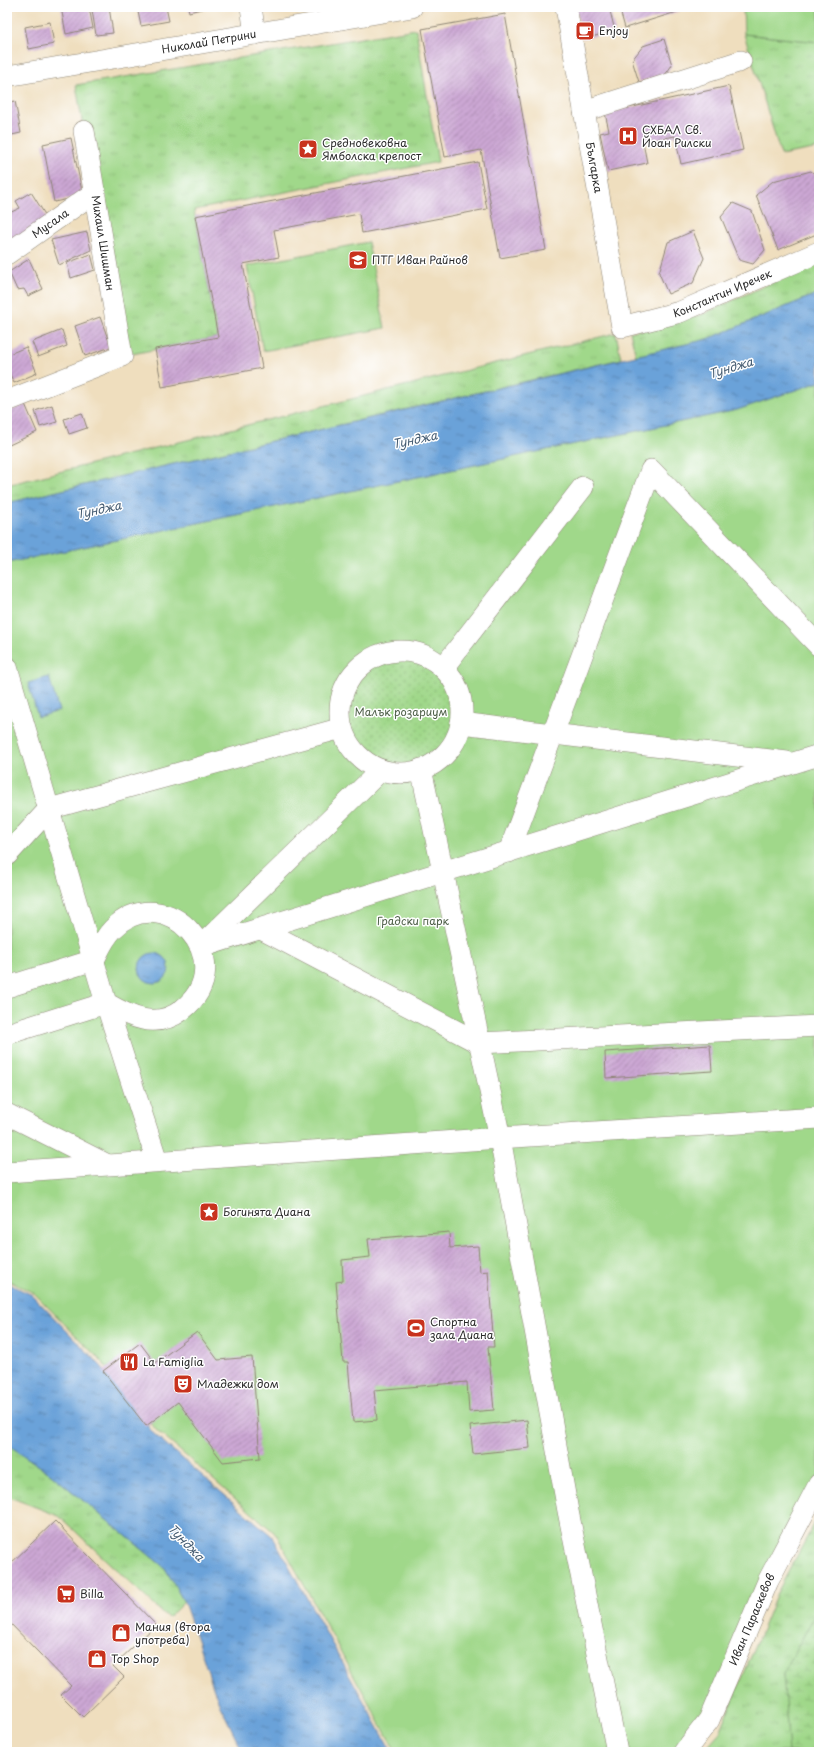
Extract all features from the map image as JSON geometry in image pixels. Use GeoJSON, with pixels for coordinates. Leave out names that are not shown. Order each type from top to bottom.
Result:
{"type":"FeatureCollection","features":[{"type":"Feature","properties":{"kind":"street"},"geometry":{"type":"LineString","coordinates":[[251,7],[255,34]]}},
{"type":"Feature","properties":{"kind":"street","name":"Николай Петрини"},"geometry":{"type":"LineString","coordinates":[[7,76],[412,7]]}},
{"type":"Feature","properties":{"kind":"street","name":"Българка"},"geometry":{"type":"LineString","coordinates":[[566,7],[622,327]]}},
{"type":"Feature","properties":{"kind":"street"},"geometry":{"type":"LineString","coordinates":[[584,111],[741,61]]}},
{"type":"Feature","properties":{"kind":"street","name":"Михаил Шишман"},"geometry":{"type":"LineString","coordinates":[[7,400],[122,356],[84,131]]}},
{"type":"Feature","properties":{"kind":"street","name":"Мусала"},"geometry":{"type":"LineString","coordinates":[[7,254],[95,192]]}},
{"type":"Feature","properties":{"kind":"street","name":"Константин Иречек"},"geometry":{"type":"LineString","coordinates":[[622,327],[680,312],[819,252]]}},
{"type":"Feature","properties":{"kind":"street"},"geometry":{"type":"LineString","coordinates":[[509,852],[651,470],[819,646]]}},
{"type":"Feature","properties":{"kind":"street"},"geometry":{"type":"LineString","coordinates":[[444,668],[583,487]]}},
{"type":"Feature","properties":{"kind":"street"},"geometry":{"type":"LineString","coordinates":[[408,651],[427,657],[444,668],[455,684],[461,703],[461,723],[453,743],[440,759],[421,770],[400,773],[381,770],[364,760],[350,746],[342,728],[340,708],[344,689],[355,672],[370,659],[389,652],[408,651]]}},
{"type":"Feature","properties":{"kind":"street"},"geometry":{"type":"LineString","coordinates":[[7,667],[106,1002],[157,1161]]}},
{"type":"Feature","properties":{"kind":"street"},"geometry":{"type":"LineString","coordinates":[[461,723],[796,763]]}},
{"type":"Feature","properties":{"kind":"street"},"geometry":{"type":"LineString","coordinates":[[7,855],[49,809],[342,728]]}},
{"type":"Feature","properties":{"kind":"street"},"geometry":{"type":"LineString","coordinates":[[201,946],[261,929],[819,755]]}},
{"type":"Feature","properties":{"kind":"street"},"geometry":{"type":"LineString","coordinates":[[201,946],[381,770]]}},
{"type":"Feature","properties":{"kind":"street"},"geometry":{"type":"LineString","coordinates":[[421,770],[478,1043],[500,1138],[568,1511],[617,1752]]}},
{"type":"Feature","properties":{"kind":"street"},"geometry":{"type":"LineString","coordinates":[[7,987],[94,960],[112,929],[125,920],[141,914],[154,913],[178,920],[188,928],[201,946],[204,958],[202,982],[198,993],[189,1005],[177,1014],[155,1020],[142,1020],[129,1016],[106,1002],[7,1034]]}},
{"type":"Feature","properties":{"kind":"street"},"geometry":{"type":"LineString","coordinates":[[261,929],[478,1043],[819,1026]]}},
{"type":"Feature","properties":{"kind":"street"},"geometry":{"type":"LineString","coordinates":[[7,1114],[106,1164]]}},
{"type":"Feature","properties":{"kind":"street"},"geometry":{"type":"LineString","coordinates":[[7,1172],[106,1164],[819,1118]]}},
{"type":"Feature","properties":{"kind":"street","name":"Иван Параскевов"},"geometry":{"type":"LineString","coordinates":[[684,1752],[709,1720],[768,1580],[819,1484]]}},
{"type":"Feature","properties":{"kind":"green space"},"geometry":{"type":"Polygon","coordinates":[[[743,7],[819,7],[819,42],[744,34],[743,7]]]}},
{"type":"Feature","properties":{"kind":"green space"},"geometry":{"type":"Polygon","coordinates":[[[416,29],[438,162],[194,210],[218,337],[122,356],[76,85],[416,29]]]}},
{"type":"Feature","properties":{"kind":"green space"},"geometry":{"type":"Polygon","coordinates":[[[744,34],[819,42],[819,148],[781,155],[744,34]]]}},
{"type":"Feature","properties":{"kind":"green space"},"geometry":{"type":"Polygon","coordinates":[[[368,242],[385,328],[263,351],[247,266],[368,242]]]}},
{"type":"Feature","properties":{"kind":"green space"},"geometry":{"type":"Polygon","coordinates":[[[819,261],[819,293],[708,339],[636,356],[630,332],[701,315],[819,261]]]}},
{"type":"Feature","properties":{"kind":"green space"},"geometry":{"type":"Polygon","coordinates":[[[616,333],[621,359],[7,503],[7,485],[616,333]]]}},
{"type":"Feature","properties":{"kind":"green space","name":"Градски парк"},"geometry":{"type":"Polygon","coordinates":[[[819,382],[819,1484],[684,1752],[396,1752],[276,1534],[156,1430],[103,1363],[34,1293],[7,1280],[7,563],[737,410],[819,382]]]}},
{"type":"Feature","properties":{"kind":"green space","name":"Малък розариум"},"geometry":{"type":"Polygon","coordinates":[[[401,651],[424,656],[444,669],[457,689],[462,712],[457,735],[444,755],[424,768],[401,773],[378,768],[358,755],[345,735],[340,712],[345,689],[358,669],[378,656],[401,651]]]}},
{"type":"Feature","properties":{"kind":"green space"},"geometry":{"type":"Polygon","coordinates":[[[7,1444],[51,1474],[165,1568],[184,1602],[168,1618],[59,1516],[7,1496],[7,1444]]]}},
{"type":"Feature","properties":{"kind":"green space"},"geometry":{"type":"Polygon","coordinates":[[[819,1515],[819,1752],[702,1752],[720,1732],[778,1591],[819,1515]]]}},
{"type":"Feature","properties":{"kind":"green space"},"geometry":{"type":"Polygon","coordinates":[[[819,1607],[819,1752],[789,1752],[783,1674],[819,1607]]]}},
{"type":"Feature","properties":{"kind":"water","name":"Тунджа"},"geometry":{"type":"Polygon","coordinates":[[[819,293],[819,382],[737,410],[7,563],[7,503],[708,339],[819,293]]]}},
{"type":"Feature","properties":{"kind":"water"},"geometry":{"type":"Polygon","coordinates":[[[49,677],[59,711],[38,717],[28,683],[49,677]]]}},
{"type":"Feature","properties":{"kind":"water"},"geometry":{"type":"Polygon","coordinates":[[[154,953],[165,957],[169,968],[165,979],[154,983],[143,979],[139,968],[143,957],[154,953]]]}},
{"type":"Feature","properties":{"kind":"water","name":"Тунджа"},"geometry":{"type":"Polygon","coordinates":[[[7,1283],[32,1295],[101,1366],[153,1433],[273,1537],[392,1752],[243,1752],[218,1701],[184,1602],[165,1568],[51,1474],[7,1444],[7,1283]]]}},
{"type":"Feature","properties":{"kind":"building"},"geometry":{"type":"Polygon","coordinates":[[[61,7],[89,7],[93,28],[66,34],[61,7]]]}},
{"type":"Feature","properties":{"kind":"building"},"geometry":{"type":"Polygon","coordinates":[[[109,7],[113,33],[96,35],[92,10],[109,7]]]}},
{"type":"Feature","properties":{"kind":"building"},"geometry":{"type":"Polygon","coordinates":[[[137,7],[166,7],[169,21],[141,26],[137,7]]]}},
{"type":"Feature","properties":{"kind":"building"},"geometry":{"type":"Polygon","coordinates":[[[188,7],[205,7],[205,8],[189,12],[188,7]]]}},
{"type":"Feature","properties":{"kind":"building"},"geometry":{"type":"Polygon","coordinates":[[[578,7],[609,7],[615,31],[583,39],[576,10],[578,7]]]}},
{"type":"Feature","properties":{"kind":"building"},"geometry":{"type":"Polygon","coordinates":[[[619,7],[679,7],[680,11],[625,28],[619,7]]]}},
{"type":"Feature","properties":{"kind":"building"},"geometry":{"type":"Polygon","coordinates":[[[505,14],[546,250],[500,258],[481,150],[445,157],[422,29],[505,14]]]}},
{"type":"Feature","properties":{"kind":"building"},"geometry":{"type":"Polygon","coordinates":[[[50,22],[54,44],[29,49],[25,27],[50,22]]]}},
{"type":"Feature","properties":{"kind":"building"},"geometry":{"type":"Polygon","coordinates":[[[664,39],[672,65],[665,75],[639,82],[632,60],[643,46],[664,39]]]}},
{"type":"Feature","properties":{"kind":"building"},"geometry":{"type":"Polygon","coordinates":[[[729,86],[743,150],[681,164],[675,136],[643,142],[647,163],[608,171],[600,133],[609,131],[605,113],[729,86]]]}},
{"type":"Feature","properties":{"kind":"building"},"geometry":{"type":"Polygon","coordinates":[[[15,101],[21,133],[7,136],[7,103],[15,101]]]}},
{"type":"Feature","properties":{"kind":"building"},"geometry":{"type":"Polygon","coordinates":[[[71,138],[83,196],[54,202],[43,144],[71,138]]]}},
{"type":"Feature","properties":{"kind":"building"},"geometry":{"type":"Polygon","coordinates":[[[478,162],[487,209],[362,233],[359,214],[274,230],[279,257],[243,264],[262,368],[162,387],[155,349],[218,337],[195,216],[478,162]]]}},
{"type":"Feature","properties":{"kind":"building"},"geometry":{"type":"Polygon","coordinates":[[[811,171],[819,178],[819,233],[778,250],[756,195],[773,181],[811,171]]]}},
{"type":"Feature","properties":{"kind":"building"},"geometry":{"type":"Polygon","coordinates":[[[31,192],[49,221],[7,247],[7,214],[20,208],[16,201],[31,192]]]}},
{"type":"Feature","properties":{"kind":"building"},"geometry":{"type":"Polygon","coordinates":[[[733,203],[752,211],[765,250],[753,264],[739,260],[721,217],[733,203]]]}},
{"type":"Feature","properties":{"kind":"building"},"geometry":{"type":"Polygon","coordinates":[[[693,231],[704,258],[693,283],[668,294],[659,273],[668,242],[693,231]]]}},
{"type":"Feature","properties":{"kind":"building"},"geometry":{"type":"Polygon","coordinates":[[[87,232],[91,250],[59,265],[51,240],[87,232]]]}},
{"type":"Feature","properties":{"kind":"building"},"geometry":{"type":"Polygon","coordinates":[[[91,254],[95,270],[71,278],[67,263],[91,254]]]}},
{"type":"Feature","properties":{"kind":"building"},"geometry":{"type":"Polygon","coordinates":[[[29,259],[43,289],[28,296],[24,289],[17,290],[9,272],[29,259]]]}},
{"type":"Feature","properties":{"kind":"building"},"geometry":{"type":"Polygon","coordinates":[[[100,317],[111,347],[85,356],[75,326],[100,317]]]}},
{"type":"Feature","properties":{"kind":"building"},"geometry":{"type":"Polygon","coordinates":[[[62,330],[67,346],[38,357],[32,342],[62,330]]]}},
{"type":"Feature","properties":{"kind":"building"},"geometry":{"type":"Polygon","coordinates":[[[26,347],[37,373],[14,383],[7,368],[7,355],[26,347]]]}},
{"type":"Feature","properties":{"kind":"building"},"geometry":{"type":"Polygon","coordinates":[[[25,404],[37,432],[7,446],[7,412],[25,404]]]}},
{"type":"Feature","properties":{"kind":"building"},"geometry":{"type":"Polygon","coordinates":[[[52,405],[57,422],[40,427],[35,411],[52,405]]]}},
{"type":"Feature","properties":{"kind":"building"},"geometry":{"type":"Polygon","coordinates":[[[82,413],[87,428],[69,434],[64,419],[82,413]]]}},
{"type":"Feature","properties":{"kind":"building"},"geometry":{"type":"Polygon","coordinates":[[[710,1045],[712,1071],[606,1078],[605,1052],[710,1045]]]}},
{"type":"Feature","properties":{"kind":"building","name":"Спортна зала Диана"},"geometry":{"type":"Polygon","coordinates":[[[449,1232],[450,1248],[478,1246],[480,1272],[488,1271],[494,1347],[488,1347],[494,1410],[469,1412],[467,1382],[374,1390],[377,1420],[353,1422],[348,1362],[343,1362],[336,1282],[343,1281],[342,1260],[370,1257],[368,1239],[449,1232]]]}},
{"type":"Feature","properties":{"kind":"building","name":"Младежки дом"},"geometry":{"type":"Polygon","coordinates":[[[197,1332],[218,1360],[252,1357],[260,1458],[223,1462],[178,1402],[146,1426],[103,1371],[140,1343],[155,1363],[197,1332]]]}},
{"type":"Feature","properties":{"kind":"building"},"geometry":{"type":"Polygon","coordinates":[[[527,1420],[530,1448],[473,1454],[470,1426],[527,1420]]]}},
{"type":"Feature","properties":{"kind":"building","name":"Billa"},"geometry":{"type":"Polygon","coordinates":[[[55,1521],[156,1625],[113,1666],[124,1677],[83,1717],[61,1695],[71,1686],[7,1620],[7,1567],[55,1521]]]}},
{"type":"Feature","properties":{"kind":"place","name":"Enjoy"},"geometry":{"type":"Point","coordinates":[585,31]}},
{"type":"Feature","properties":{"kind":"place","name":"СХБАЛ Св. Йоан Рилски"},"geometry":{"type":"Point","coordinates":[628,136]}},
{"type":"Feature","properties":{"kind":"place","name":"Средновековна Ямболска крепост"},"geometry":{"type":"Point","coordinates":[308,149]}},
{"type":"Feature","properties":{"kind":"place","name":"ПТГ Иван Райнов"},"geometry":{"type":"Point","coordinates":[358,260]}},
{"type":"Feature","properties":{"kind":"place","name":"Богинята Диана"},"geometry":{"type":"Point","coordinates":[209,1212]}},
{"type":"Feature","properties":{"kind":"place","name":"Спортна зала Диана"},"geometry":{"type":"Point","coordinates":[416,1328]}},
{"type":"Feature","properties":{"kind":"place","name":"La Famiglia"},"geometry":{"type":"Point","coordinates":[129,1362]}},
{"type":"Feature","properties":{"kind":"place","name":"Младежки дом"},"geometry":{"type":"Point","coordinates":[183,1384]}},
{"type":"Feature","properties":{"kind":"place","name":"Billa"},"geometry":{"type":"Point","coordinates":[66,1594]}},
{"type":"Feature","properties":{"kind":"place","name":"Мания (втора употреба)"},"geometry":{"type":"Point","coordinates":[121,1633]}},
{"type":"Feature","properties":{"kind":"place","name":"Top Shop"},"geometry":{"type":"Point","coordinates":[97,1659]}}]}
